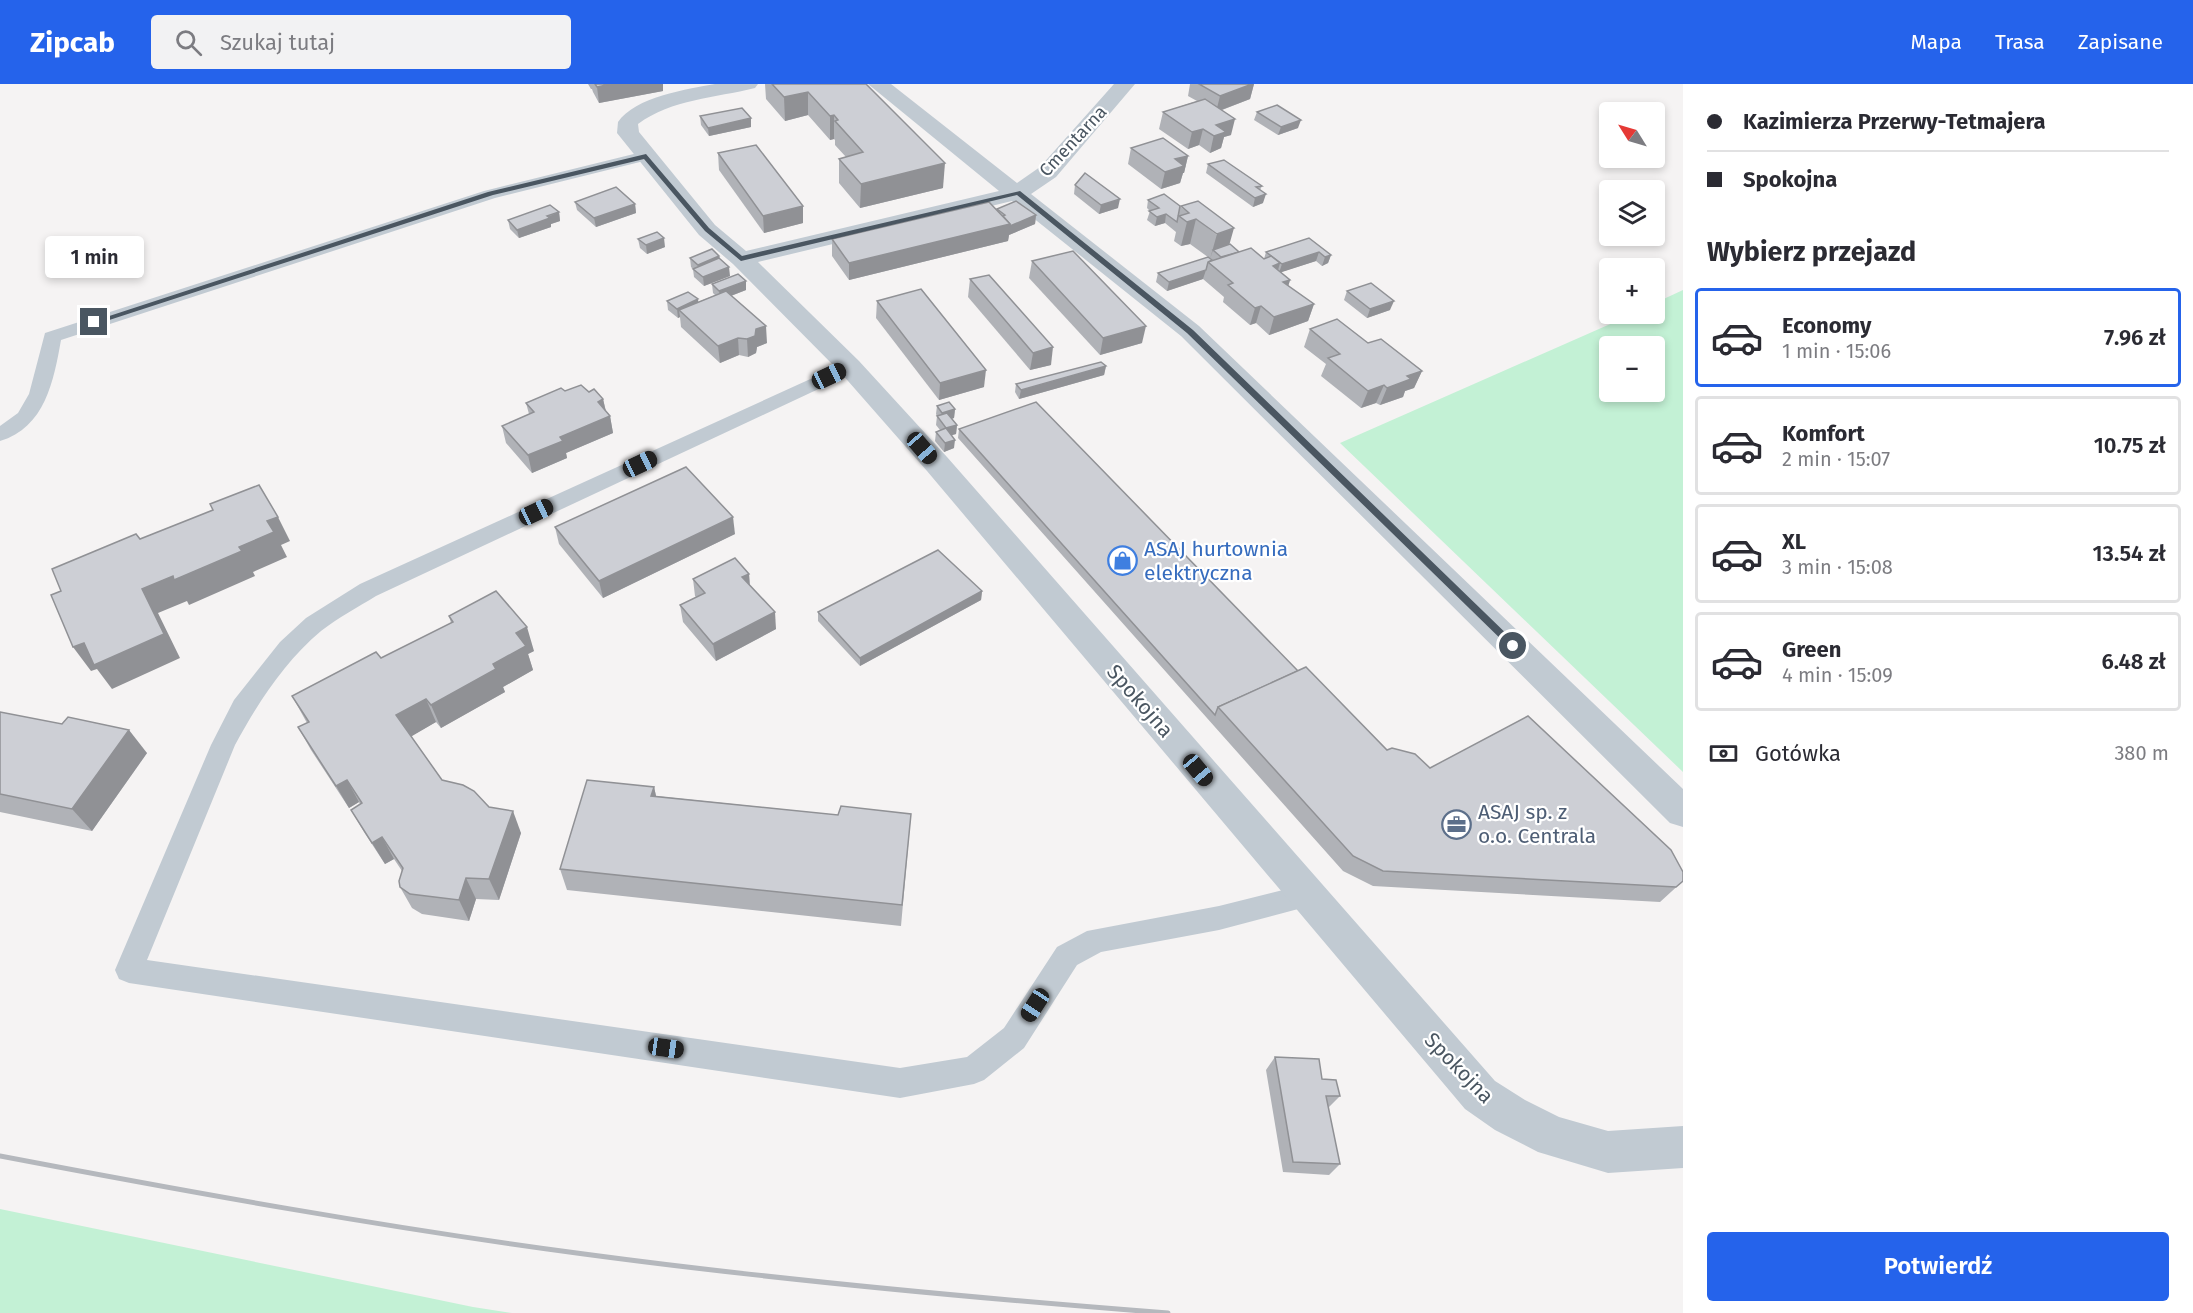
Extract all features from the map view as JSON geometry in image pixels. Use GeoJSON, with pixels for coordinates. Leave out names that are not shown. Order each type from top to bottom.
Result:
{"type":"FeatureCollection","features":[{"type":"Feature","properties":{"kind":"street","name":"Spokojna"},"geometry":{"type":"LineString","coordinates":[[748,84],[685,97],[638,114],[628,122],[628,133],[707,230],[741,259],[850,367],[937,464],[1480,1095],[1510,1115],[1553,1137],[1608,1152],[1683,1147]]}},
{"type":"Feature","properties":{"kind":"street"},"geometry":{"type":"LineString","coordinates":[[879,84],[1190,331],[1683,812]]}},
{"type":"Feature","properties":{"kind":"street","name":"Cmentarna"},"geometry":{"type":"LineString","coordinates":[[1018,193],[1048,172],[1125,84]]}},
{"type":"Feature","properties":{"kind":"street"},"geometry":{"type":"LineString","coordinates":[[741,259],[1018,193]]}},
{"type":"Feature","properties":{"kind":"lane"},"geometry":{"type":"LineString","coordinates":[[0,434],[27,418],[43,385],[52,337],[490,194],[646,156]]}},
{"type":"Feature","properties":{"kind":"lane"},"geometry":{"type":"LineString","coordinates":[[850,367],[368,590],[339,606],[314,624],[288,648],[243,707],[224,744],[129,970],[900,1083],[974,1070],[1014,1038],[1067,956],[1097,940],[1219,918],[1307,896]]}},
{"type":"Feature","properties":{"kind":"green space"},"geometry":{"type":"Polygon","coordinates":[[[1683,290],[1683,772],[1340,443],[1610,324],[1665,324],[1665,298],[1683,290]]]}},
{"type":"Feature","properties":{"kind":"green space"},"geometry":{"type":"Polygon","coordinates":[[[0,1209],[473,1307],[512,1313],[0,1313],[0,1209]]]}},
{"type":"Feature","properties":{"kind":"building"},"geometry":{"type":"Polygon","coordinates":[[[595,84],[611,84],[597,87],[595,84]]]}},
{"type":"Feature","properties":{"kind":"building"},"geometry":{"type":"Polygon","coordinates":[[[772,84],[866,84],[945,163],[861,184],[839,159],[863,152],[835,121],[838,120],[834,115],[830,116],[808,92],[784,97],[772,84]]]}},
{"type":"Feature","properties":{"kind":"building"},"geometry":{"type":"Polygon","coordinates":[[[1199,84],[1252,84],[1220,96],[1199,84]]]}},
{"type":"Feature","properties":{"kind":"building"},"geometry":{"type":"Polygon","coordinates":[[[1205,99],[1235,119],[1216,125],[1226,132],[1214,136],[1203,129],[1192,132],[1163,112],[1205,99]]]}},
{"type":"Feature","properties":{"kind":"building"},"geometry":{"type":"Polygon","coordinates":[[[1277,105],[1301,120],[1281,127],[1257,112],[1277,105]]]}},
{"type":"Feature","properties":{"kind":"building"},"geometry":{"type":"Polygon","coordinates":[[[742,108],[751,118],[708,128],[700,116],[742,108]]]}},
{"type":"Feature","properties":{"kind":"building"},"geometry":{"type":"Polygon","coordinates":[[[1163,138],[1188,156],[1175,159],[1184,166],[1165,172],[1131,148],[1163,138]]]}},
{"type":"Feature","properties":{"kind":"building"},"geometry":{"type":"Polygon","coordinates":[[[756,145],[803,206],[763,216],[718,153],[756,145]]]}},
{"type":"Feature","properties":{"kind":"building"},"geometry":{"type":"Polygon","coordinates":[[[1224,160],[1262,186],[1256,187],[1266,194],[1255,198],[1208,164],[1224,160]]]}},
{"type":"Feature","properties":{"kind":"building"},"geometry":{"type":"Polygon","coordinates":[[[1085,173],[1120,199],[1101,205],[1075,185],[1085,173]]]}},
{"type":"Feature","properties":{"kind":"building"},"geometry":{"type":"Polygon","coordinates":[[[616,187],[635,204],[594,218],[575,202],[616,187]]]}},
{"type":"Feature","properties":{"kind":"building"},"geometry":{"type":"Polygon","coordinates":[[[1164,194],[1180,206],[1177,222],[1166,214],[1157,217],[1149,211],[1159,208],[1148,200],[1164,194]]]}},
{"type":"Feature","properties":{"kind":"building"},"geometry":{"type":"Polygon","coordinates":[[[1016,201],[1036,215],[1010,226],[1003,216],[1005,215],[997,209],[1016,201]]]}},
{"type":"Feature","properties":{"kind":"building"},"geometry":{"type":"Polygon","coordinates":[[[1198,201],[1234,228],[1217,234],[1196,219],[1187,222],[1179,216],[1189,213],[1181,206],[1198,201]]]}},
{"type":"Feature","properties":{"kind":"building"},"geometry":{"type":"Polygon","coordinates":[[[989,202],[1010,224],[849,263],[832,239],[989,202]]]}},
{"type":"Feature","properties":{"kind":"building"},"geometry":{"type":"Polygon","coordinates":[[[550,205],[559,212],[547,216],[550,218],[517,230],[508,220],[550,205]]]}},
{"type":"Feature","properties":{"kind":"building"},"geometry":{"type":"Polygon","coordinates":[[[657,232],[664,238],[646,245],[638,239],[657,232]]]}},
{"type":"Feature","properties":{"kind":"building"},"geometry":{"type":"Polygon","coordinates":[[[1309,238],[1331,255],[1325,257],[1319,252],[1282,264],[1266,252],[1309,238]]]}},
{"type":"Feature","properties":{"kind":"building"},"geometry":{"type":"Polygon","coordinates":[[[1230,244],[1239,252],[1221,257],[1213,250],[1230,244]]]}},
{"type":"Feature","properties":{"kind":"building"},"geometry":{"type":"Polygon","coordinates":[[[1251,248],[1264,259],[1271,256],[1280,263],[1273,266],[1290,280],[1283,282],[1314,304],[1274,317],[1261,306],[1255,308],[1228,285],[1233,283],[1208,262],[1251,248]]]}},
{"type":"Feature","properties":{"kind":"building"},"geometry":{"type":"Polygon","coordinates":[[[712,249],[719,256],[698,265],[690,258],[712,249]]]}},
{"type":"Feature","properties":{"kind":"building"},"geometry":{"type":"Polygon","coordinates":[[[1073,251],[1146,326],[1103,338],[1032,261],[1073,251]]]}},
{"type":"Feature","properties":{"kind":"building"},"geometry":{"type":"Polygon","coordinates":[[[1208,257],[1212,260],[1208,262],[1206,270],[1169,282],[1158,273],[1208,257]]]}},
{"type":"Feature","properties":{"kind":"building"},"geometry":{"type":"Polygon","coordinates":[[[719,258],[729,267],[703,277],[693,269],[719,258]]]}},
{"type":"Feature","properties":{"kind":"building"},"geometry":{"type":"Polygon","coordinates":[[[738,274],[746,281],[719,291],[712,284],[738,274]]]}},
{"type":"Feature","properties":{"kind":"building"},"geometry":{"type":"Polygon","coordinates":[[[989,275],[1053,347],[1033,353],[970,279],[989,275]]]}},
{"type":"Feature","properties":{"kind":"building"},"geometry":{"type":"Polygon","coordinates":[[[1371,283],[1394,301],[1370,309],[1347,291],[1371,283]]]}},
{"type":"Feature","properties":{"kind":"building"},"geometry":{"type":"Polygon","coordinates":[[[921,289],[986,370],[940,383],[877,301],[921,289]]]}},
{"type":"Feature","properties":{"kind":"building"},"geometry":{"type":"Polygon","coordinates":[[[726,291],[766,326],[756,329],[755,336],[747,339],[738,338],[718,346],[679,310],[726,291]]]}},
{"type":"Feature","properties":{"kind":"building"},"geometry":{"type":"Polygon","coordinates":[[[688,292],[698,299],[677,309],[667,301],[688,292]]]}},
{"type":"Feature","properties":{"kind":"building"},"geometry":{"type":"Polygon","coordinates":[[[1337,319],[1368,343],[1381,339],[1422,371],[1407,376],[1411,379],[1387,388],[1384,385],[1368,391],[1328,358],[1340,354],[1310,329],[1337,319]]]}},
{"type":"Feature","properties":{"kind":"building"},"geometry":{"type":"Polygon","coordinates":[[[1101,362],[1106,366],[1021,390],[1016,384],[1101,362]]]}},
{"type":"Feature","properties":{"kind":"building"},"geometry":{"type":"Polygon","coordinates":[[[581,385],[589,392],[594,389],[603,399],[598,402],[610,416],[560,437],[563,441],[528,455],[502,426],[534,412],[526,403],[561,388],[565,391],[581,385]]]}},
{"type":"Feature","properties":{"kind":"building"},"geometry":{"type":"Polygon","coordinates":[[[949,402],[955,409],[942,413],[937,406],[949,402]]]}},
{"type":"Feature","properties":{"kind":"building","name":"ASAJ hurtownia elektryczna"},"geometry":{"type":"Polygon","coordinates":[[[1036,402],[1298,671],[1218,707],[1215,715],[959,429],[1036,402]]]}},
{"type":"Feature","properties":{"kind":"building"},"geometry":{"type":"Polygon","coordinates":[[[947,413],[957,425],[946,428],[937,416],[947,413]]]}},
{"type":"Feature","properties":{"kind":"building"},"geometry":{"type":"Polygon","coordinates":[[[946,428],[955,440],[945,443],[936,432],[946,428]]]}},
{"type":"Feature","properties":{"kind":"building"},"geometry":{"type":"Polygon","coordinates":[[[686,467],[733,517],[599,581],[555,527],[686,467]]]}},
{"type":"Feature","properties":{"kind":"building"},"geometry":{"type":"Polygon","coordinates":[[[259,485],[278,517],[267,521],[274,532],[239,547],[242,551],[174,580],[173,576],[142,589],[164,634],[94,665],[84,643],[73,647],[51,595],[61,591],[52,569],[136,534],[140,539],[213,510],[210,504],[259,485]]]}},
{"type":"Feature","properties":{"kind":"building"},"geometry":{"type":"Polygon","coordinates":[[[938,550],[982,591],[860,658],[818,612],[938,550]]]}},
{"type":"Feature","properties":{"kind":"building"},"geometry":{"type":"Polygon","coordinates":[[[735,558],[749,574],[742,577],[775,612],[713,644],[680,605],[705,593],[693,579],[735,558]]]}},
{"type":"Feature","properties":{"kind":"building"},"geometry":{"type":"Polygon","coordinates":[[[496,591],[527,627],[516,633],[526,646],[493,664],[496,669],[431,705],[426,699],[396,715],[442,780],[463,785],[474,791],[489,807],[513,811],[489,879],[466,878],[459,900],[410,894],[400,887],[399,881],[403,868],[382,837],[372,843],[351,810],[362,803],[347,780],[336,786],[298,727],[309,722],[292,696],[376,652],[381,658],[453,622],[449,616],[496,591]]]}},
{"type":"Feature","properties":{"kind":"building","name":"ASAJ sp. z o.o. Centrala"},"geometry":{"type":"Polygon","coordinates":[[[1306,667],[1387,750],[1392,748],[1415,754],[1430,768],[1528,716],[1671,850],[1683,872],[1683,881],[1676,887],[1383,871],[1353,856],[1218,707],[1306,667]]]}},
{"type":"Feature","properties":{"kind":"building"},"geometry":{"type":"Polygon","coordinates":[[[0,712],[62,724],[68,717],[129,730],[72,809],[0,794],[0,712]]]}},
{"type":"Feature","properties":{"kind":"building"},"geometry":{"type":"Polygon","coordinates":[[[587,780],[654,787],[651,796],[838,815],[841,806],[911,814],[902,905],[560,869],[587,780]]]}},
{"type":"Feature","properties":{"kind":"building"},"geometry":{"type":"Polygon","coordinates":[[[1275,1057],[1319,1059],[1322,1079],[1336,1080],[1340,1096],[1326,1096],[1340,1164],[1293,1162],[1275,1057]]]}},
{"type":"Feature","properties":{"kind":"railway"},"geometry":{"type":"LineString","coordinates":[[0,1156],[291,1209],[584,1254],[876,1288],[1168,1313]]}},
{"type":"Feature","properties":{"kind":"place","name":"ASAJ hurtownia elektryczna"},"geometry":{"type":"Point","coordinates":[1123,561]}},
{"type":"Feature","properties":{"kind":"place","name":"ASAJ sp. z o.o. Centrala"},"geometry":{"type":"Point","coordinates":[1457,824]}},
{"type":"Feature","properties":{"kind":"route"},"geometry":{"type":"LineString","coordinates":[[94,322],[490,194],[646,156],[707,230],[741,259],[1018,193],[1190,331],[1513,646]]}}]}
